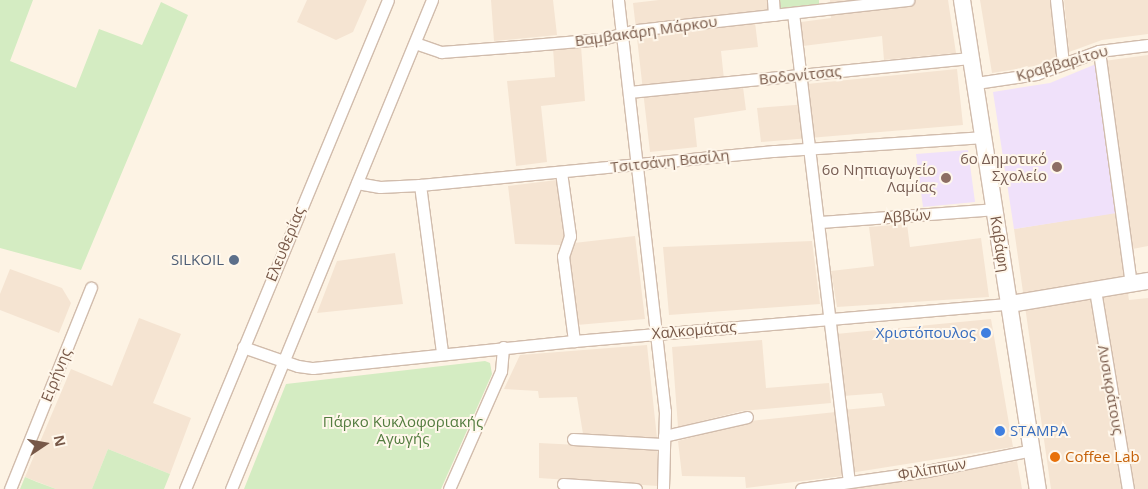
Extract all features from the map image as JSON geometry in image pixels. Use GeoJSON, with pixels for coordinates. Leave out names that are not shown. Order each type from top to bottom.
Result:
{"type":"FeatureCollection","features":[{"type":"Feature","properties":{"kind":"street","name":"Ελευθερίας"},"geometry":{"type":"LineString","coordinates":[[185,489],[388,0]]}},
{"type":"Feature","properties":{"kind":"street"},"geometry":{"type":"LineString","coordinates":[[231,489],[432,0]]}},
{"type":"Feature","properties":{"kind":"street"},"geometry":{"type":"LineString","coordinates":[[618,0],[665,412],[663,489]]}},
{"type":"Feature","properties":{"kind":"street"},"geometry":{"type":"LineString","coordinates":[[773,0],[774,15]]}},
{"type":"Feature","properties":{"kind":"street","name":"Βαμβακάρη Μάρκου"},"geometry":{"type":"LineString","coordinates":[[415,43],[441,52],[602,39],[622,32],[793,13],[823,5],[908,0]]}},
{"type":"Feature","properties":{"kind":"street","name":"Καβάφη"},"geometry":{"type":"LineString","coordinates":[[962,0],[1038,489]]}},
{"type":"Feature","properties":{"kind":"street"},"geometry":{"type":"LineString","coordinates":[[1056,0],[1063,63]]}},
{"type":"Feature","properties":{"kind":"street"},"geometry":{"type":"LineString","coordinates":[[793,13],[849,482]]}},
{"type":"Feature","properties":{"kind":"street","name":"Κραββαρίτου"},"geometry":{"type":"LineString","coordinates":[[976,83],[1036,74],[1099,51],[1148,45]]}},
{"type":"Feature","properties":{"kind":"street"},"geometry":{"type":"LineString","coordinates":[[1099,51],[1131,284]]}},
{"type":"Feature","properties":{"kind":"street","name":"Βοδονίτσας"},"geometry":{"type":"LineString","coordinates":[[629,92],[972,58]]}},
{"type":"Feature","properties":{"kind":"street","name":"Τσιτσάνη Βασίλη"},"geometry":{"type":"LineString","coordinates":[[357,183],[380,187],[420,185],[809,148],[984,137]]}},
{"type":"Feature","properties":{"kind":"street"},"geometry":{"type":"LineString","coordinates":[[561,172],[570,236],[563,256],[574,340]]}},
{"type":"Feature","properties":{"kind":"street"},"geometry":{"type":"LineString","coordinates":[[420,185],[442,353]]}},
{"type":"Feature","properties":{"kind":"street","name":"Αββών"},"geometry":{"type":"LineString","coordinates":[[819,222],[995,209]]}},
{"type":"Feature","properties":{"kind":"street","name":"Χαλκομάτας"},"geometry":{"type":"LineString","coordinates":[[243,346],[282,361],[313,368],[574,340],[1010,304],[1148,281]]}},
{"type":"Feature","properties":{"kind":"street","name":"Ειρήνης"},"geometry":{"type":"LineString","coordinates":[[10,489],[91,288]]}},
{"type":"Feature","properties":{"kind":"street","name":"Λυσικράτους"},"geometry":{"type":"LineString","coordinates":[[1095,290],[1128,489]]}},
{"type":"Feature","properties":{"kind":"street"},"geometry":{"type":"LineString","coordinates":[[449,489],[502,371],[503,348]]}},
{"type":"Feature","properties":{"kind":"street"},"geometry":{"type":"LineString","coordinates":[[574,439],[663,440],[747,417]]}},
{"type":"Feature","properties":{"kind":"street","name":"Φιλίππων"},"geometry":{"type":"LineString","coordinates":[[802,489],[927,471],[1032,450]]}},
{"type":"Feature","properties":{"kind":"street"},"geometry":{"type":"LineString","coordinates":[[563,484],[636,489]]}},
{"type":"Feature","properties":{"kind":"shaded area"},"geometry":{"type":"Polygon","coordinates":[[[307,0],[367,0],[353,32],[336,40],[297,22],[307,0]]]}},
{"type":"Feature","properties":{"kind":"shaded area"},"geometry":{"type":"Polygon","coordinates":[[[491,0],[553,0],[557,35],[494,41],[491,0]]]}},
{"type":"Feature","properties":{"kind":"shaded area"},"geometry":{"type":"Polygon","coordinates":[[[659,0],[768,0],[770,12],[754,14],[758,47],[721,51],[725,89],[743,87],[746,110],[694,118],[697,147],[650,152],[633,3],[659,0]]]}},
{"type":"Feature","properties":{"kind":"shaded area"},"geometry":{"type":"Polygon","coordinates":[[[830,0],[948,0],[956,53],[884,60],[882,36],[803,46],[801,22],[831,18],[830,0]]]}},
{"type":"Feature","properties":{"kind":"shaded area"},"geometry":{"type":"Polygon","coordinates":[[[980,0],[1050,0],[1056,58],[1034,66],[992,73],[980,0]]]}},
{"type":"Feature","properties":{"kind":"shaded area"},"geometry":{"type":"Polygon","coordinates":[[[1064,0],[1148,0],[1148,34],[1102,40],[1069,52],[1064,0]]]}},
{"type":"Feature","properties":{"kind":"shaded area"},"geometry":{"type":"Polygon","coordinates":[[[581,46],[585,101],[541,106],[547,162],[516,166],[507,81],[555,77],[553,48],[581,46]]]}},
{"type":"Feature","properties":{"kind":"shaded area"},"geometry":{"type":"Polygon","coordinates":[[[1148,55],[1148,246],[1122,251],[1129,300],[1148,298],[1148,489],[1051,489],[1014,229],[1125,211],[1104,61],[1148,55]]]}},
{"type":"Feature","properties":{"kind":"shaded area","name":"6ο Δημοτικό Σχολείο"},"geometry":{"type":"Polygon","coordinates":[[[1096,64],[1117,213],[1014,229],[993,92],[1050,83],[1096,64]]]}},
{"type":"Feature","properties":{"kind":"shaded area"},"geometry":{"type":"Polygon","coordinates":[[[957,69],[963,125],[761,142],[757,108],[808,104],[807,84],[957,69]]]}},
{"type":"Feature","properties":{"kind":"shaded area","name":"6ο Νηπιαγωγείο Λαμίας"},"geometry":{"type":"Polygon","coordinates":[[[968,150],[975,202],[923,207],[916,154],[968,150]]]}},
{"type":"Feature","properties":{"kind":"shaded area"},"geometry":{"type":"Polygon","coordinates":[[[557,180],[565,233],[561,245],[515,244],[508,186],[557,180]]]}},
{"type":"Feature","properties":{"kind":"shaded area"},"geometry":{"type":"Polygon","coordinates":[[[907,224],[910,247],[981,238],[989,297],[837,307],[831,271],[874,266],[869,227],[907,224]]]}},
{"type":"Feature","properties":{"kind":"shaded area"},"geometry":{"type":"Polygon","coordinates":[[[635,236],[645,319],[577,325],[569,257],[574,243],[635,236]]]}},
{"type":"Feature","properties":{"kind":"shaded area"},"geometry":{"type":"Polygon","coordinates":[[[812,241],[820,304],[669,315],[663,247],[812,241]]]}},
{"type":"Feature","properties":{"kind":"shaded area"},"geometry":{"type":"Polygon","coordinates":[[[395,253],[403,304],[317,313],[337,261],[395,253]]]}},
{"type":"Feature","properties":{"kind":"shaded area"},"geometry":{"type":"Polygon","coordinates":[[[10,269],[62,288],[71,303],[59,333],[0,310],[0,294],[10,269]]]}},
{"type":"Feature","properties":{"kind":"shaded area"},"geometry":{"type":"Polygon","coordinates":[[[139,318],[181,334],[153,403],[191,418],[170,474],[108,449],[92,489],[56,489],[25,477],[71,369],[112,386],[139,318]]]}},
{"type":"Feature","properties":{"kind":"shaded area"},"geometry":{"type":"Polygon","coordinates":[[[991,319],[1013,447],[850,473],[843,410],[885,406],[882,393],[843,396],[836,334],[991,319]]]}},
{"type":"Feature","properties":{"kind":"shaded area"},"geometry":{"type":"Polygon","coordinates":[[[762,340],[766,388],[829,383],[831,403],[742,411],[678,427],[672,347],[762,340]]]}},
{"type":"Feature","properties":{"kind":"shaded area"},"geometry":{"type":"Polygon","coordinates":[[[647,345],[657,438],[583,434],[577,397],[539,398],[538,391],[504,389],[520,355],[647,345]]]}},
{"type":"Feature","properties":{"kind":"shaded area"},"geometry":{"type":"Polygon","coordinates":[[[836,412],[843,476],[746,488],[745,477],[682,476],[678,441],[750,421],[836,412]]]}},
{"type":"Feature","properties":{"kind":"shaded area"},"geometry":{"type":"Polygon","coordinates":[[[539,443],[657,449],[658,486],[539,478],[539,443]]]}},
{"type":"Feature","properties":{"kind":"shaded area"},"geometry":{"type":"Polygon","coordinates":[[[1017,461],[1022,489],[839,489],[914,480],[1017,461]]]}},
{"type":"Feature","properties":{"kind":"green space"},"geometry":{"type":"Polygon","coordinates":[[[0,0],[33,0],[10,61],[76,88],[99,29],[142,45],[161,2],[188,15],[81,270],[0,248],[0,0]]]}},
{"type":"Feature","properties":{"kind":"green space"},"geometry":{"type":"Polygon","coordinates":[[[777,0],[819,0],[819,6],[778,10],[777,0]]]}},
{"type":"Feature","properties":{"kind":"green space","name":"Πάρκο Κυκλοφοριακής Αγωγής"},"geometry":{"type":"Polygon","coordinates":[[[485,361],[490,363],[492,374],[441,489],[244,489],[286,384],[485,361]]]}},
{"type":"Feature","properties":{"kind":"green space"},"geometry":{"type":"Polygon","coordinates":[[[108,449],[170,474],[164,489],[92,489],[108,449]]]}},
{"type":"Feature","properties":{"kind":"green space"},"geometry":{"type":"Polygon","coordinates":[[[25,477],[37,482],[56,489],[20,489],[25,477]]]}},
{"type":"Feature","properties":{"kind":"place","name":"6ο Δημοτικό Σχολείο"},"geometry":{"type":"Point","coordinates":[1057,167]}},
{"type":"Feature","properties":{"kind":"place","name":"6ο Νηπιαγωγείο Λαμίας"},"geometry":{"type":"Point","coordinates":[946,178]}},
{"type":"Feature","properties":{"kind":"place","name":"SILKOIL"},"geometry":{"type":"Point","coordinates":[234,260]}},
{"type":"Feature","properties":{"kind":"place","name":"Χριστόπουλος"},"geometry":{"type":"Point","coordinates":[986,333]}},
{"type":"Feature","properties":{"kind":"place","name":"STAMPA"},"geometry":{"type":"Point","coordinates":[1000,431]}},
{"type":"Feature","properties":{"kind":"place","name":"Coffee Lab"},"geometry":{"type":"Point","coordinates":[1055,457]}}]}
